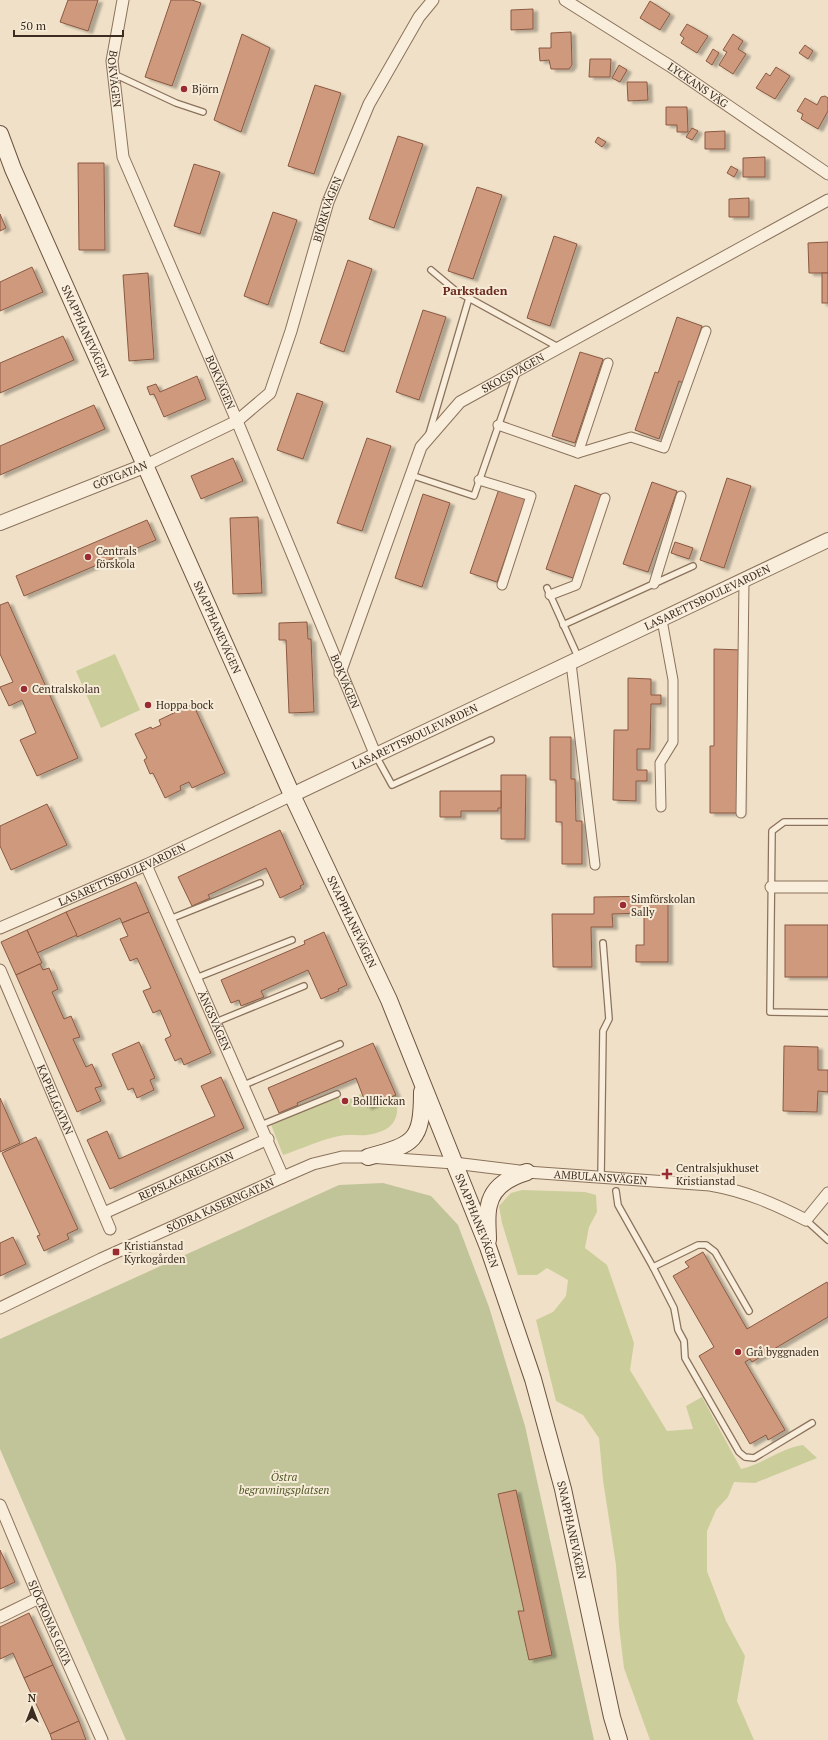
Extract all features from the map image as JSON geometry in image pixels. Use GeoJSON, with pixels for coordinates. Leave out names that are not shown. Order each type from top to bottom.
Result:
{"type":"FeatureCollection","features":[{"type":"Feature","properties":{"kind":"main road","name":"SNAPPHANEVÄGEN"},"geometry":{"type":"LineString","coordinates":[[0,134],[13,170],[71,297],[144,466],[292,795],[389,1000],[488,1247],[533,1378],[563,1489],[612,1717],[619,1740]]}},
{"type":"Feature","properties":{"kind":"main road"},"geometry":{"type":"LineString","coordinates":[[368,1157],[405,1145],[416,1135],[421,1123],[422,1084]]}},
{"type":"Feature","properties":{"kind":"main road"},"geometry":{"type":"LineString","coordinates":[[488,1247],[489,1205],[494,1193],[506,1180],[515,1175],[527,1172]]}},
{"type":"Feature","properties":{"kind":"street","name":"BOKVÄGEN"},"geometry":{"type":"LineString","coordinates":[[123,0],[112,61],[123,157],[237,421],[340,673],[376,756]]}},
{"type":"Feature","properties":{"kind":"street","name":"BJÖRKVÄGEN"},"geometry":{"type":"LineString","coordinates":[[237,421],[270,393],[291,331],[328,202],[368,104],[419,17],[433,0]]}},
{"type":"Feature","properties":{"kind":"street","name":"LYCKANS VÄG"},"geometry":{"type":"LineString","coordinates":[[565,0],[670,66],[828,174]]}},
{"type":"Feature","properties":{"kind":"street","name":"SKOGSVÄGEN"},"geometry":{"type":"LineString","coordinates":[[340,673],[421,447],[460,402],[828,200]]}},
{"type":"Feature","properties":{"kind":"street"},"geometry":{"type":"LineString","coordinates":[[498,425],[578,453],[631,437],[664,448],[706,331]]}},
{"type":"Feature","properties":{"kind":"street"},"geometry":{"type":"LineString","coordinates":[[578,453],[608,363]]}},
{"type":"Feature","properties":{"kind":"street","name":"GÖTGATAN"},"geometry":{"type":"LineString","coordinates":[[0,523],[144,466],[237,421]]}},
{"type":"Feature","properties":{"kind":"street"},"geometry":{"type":"LineString","coordinates":[[479,480],[531,496],[502,585]]}},
{"type":"Feature","properties":{"kind":"street"},"geometry":{"type":"LineString","coordinates":[[654,584],[681,496]]}},
{"type":"Feature","properties":{"kind":"street"},"geometry":{"type":"LineString","coordinates":[[548,591],[576,585],[605,498]]}},
{"type":"Feature","properties":{"kind":"street","name":"LASARETTSBOULEVARDEN"},"geometry":{"type":"LineString","coordinates":[[0,928],[146,865],[828,540]]}},
{"type":"Feature","properties":{"kind":"street"},"geometry":{"type":"LineString","coordinates":[[741,813],[744,581]]}},
{"type":"Feature","properties":{"kind":"street"},"geometry":{"type":"LineString","coordinates":[[660,807],[660,763],[673,742],[673,680],[662,620]]}},
{"type":"Feature","properties":{"kind":"street"},"geometry":{"type":"LineString","coordinates":[[575,661],[595,865]]}},
{"type":"Feature","properties":{"kind":"street","name":"ÄNGSVÄGEN"},"geometry":{"type":"LineString","coordinates":[[146,865],[268,1139],[283,1177]]}},
{"type":"Feature","properties":{"kind":"street"},"geometry":{"type":"LineString","coordinates":[[771,887],[828,887]]}},
{"type":"Feature","properties":{"kind":"street","name":"KAPELLGATAN"},"geometry":{"type":"LineString","coordinates":[[0,970],[110,1229]]}},
{"type":"Feature","properties":{"kind":"street","name":"REPSLAGAREGATAN"},"geometry":{"type":"LineString","coordinates":[[104,1213],[268,1139]]}},
{"type":"Feature","properties":{"kind":"street","name":"SÖDRA KASERNGATAN"},"geometry":{"type":"LineString","coordinates":[[0,1308],[101,1259],[313,1164],[342,1157],[368,1157],[454,1164]]}},
{"type":"Feature","properties":{"kind":"street","name":"AMBULANSVÄGEN"},"geometry":{"type":"LineString","coordinates":[[454,1164],[527,1172],[710,1185],[732,1188],[767,1200],[806,1220]]}},
{"type":"Feature","properties":{"kind":"street"},"geometry":{"type":"LineString","coordinates":[[806,1220],[828,1193]]}},
{"type":"Feature","properties":{"kind":"street","name":"SJÖCRONAS GATA"},"geometry":{"type":"LineString","coordinates":[[0,1505],[39,1598],[102,1740]]}},
{"type":"Feature","properties":{"kind":"street"},"geometry":{"type":"LineString","coordinates":[[0,1617],[39,1598]]}},
{"type":"Feature","properties":{"kind":"lane"},"geometry":{"type":"LineString","coordinates":[[114,74],[176,103],[203,112]]}},
{"type":"Feature","properties":{"kind":"lane"},"geometry":{"type":"LineString","coordinates":[[431,270],[456,291],[558,347]]}},
{"type":"Feature","properties":{"kind":"lane"},"geometry":{"type":"LineString","coordinates":[[427,441],[469,298]]}},
{"type":"Feature","properties":{"kind":"lane"},"geometry":{"type":"LineString","coordinates":[[411,476],[474,496],[517,370]]}},
{"type":"Feature","properties":{"kind":"lane"},"geometry":{"type":"LineString","coordinates":[[563,624],[693,566]]}},
{"type":"Feature","properties":{"kind":"lane"},"geometry":{"type":"LineString","coordinates":[[548,591],[563,624],[575,661]]}},
{"type":"Feature","properties":{"kind":"lane"},"geometry":{"type":"LineString","coordinates":[[376,756],[392,785],[491,740]]}},
{"type":"Feature","properties":{"kind":"lane"},"geometry":{"type":"LineString","coordinates":[[828,822],[784,822],[772,831],[770,1012],[828,1013]]}},
{"type":"Feature","properties":{"kind":"lane"},"geometry":{"type":"LineString","coordinates":[[170,919],[260,883]]}},
{"type":"Feature","properties":{"kind":"lane"},"geometry":{"type":"LineString","coordinates":[[196,978],[292,940]]}},
{"type":"Feature","properties":{"kind":"lane"},"geometry":{"type":"LineString","coordinates":[[601,1177],[603,1031],[609,1019],[603,943]]}},
{"type":"Feature","properties":{"kind":"lane"},"geometry":{"type":"LineString","coordinates":[[216,1022],[304,986]]}},
{"type":"Feature","properties":{"kind":"lane"},"geometry":{"type":"LineString","coordinates":[[244,1085],[340,1044]]}},
{"type":"Feature","properties":{"kind":"lane"},"geometry":{"type":"LineString","coordinates":[[261,1125],[337,1094]]}},
{"type":"Feature","properties":{"kind":"lane"},"geometry":{"type":"LineString","coordinates":[[616,1191],[618,1205],[653,1266],[674,1308],[678,1330],[684,1341],[686,1358],[739,1452],[744,1457],[754,1458],[812,1423]]}},
{"type":"Feature","properties":{"kind":"lane","name":"AMBULANSVÄGEN"},"geometry":{"type":"LineString","coordinates":[[806,1220],[828,1240]]}},
{"type":"Feature","properties":{"kind":"lane"},"geometry":{"type":"LineString","coordinates":[[653,1266],[698,1245],[706,1245],[715,1252],[749,1311]]}},
{"type":"Feature","properties":{"kind":"green space"},"geometry":{"type":"Polygon","coordinates":[[[115,654],[140,710],[101,728],[76,671],[115,654]]]}},
{"type":"Feature","properties":{"kind":"green space"},"geometry":{"type":"Polygon","coordinates":[[[337,1094],[341,1103],[361,1094],[367,1107],[396,1095],[396,1118],[393,1123],[383,1131],[367,1135],[339,1136],[283,1155],[270,1122],[337,1094]]]}},
{"type":"Feature","properties":{"kind":"green space","name":"Östra begravningsplatsen"},"geometry":{"type":"Polygon","coordinates":[[[383,1183],[431,1196],[458,1225],[489,1307],[525,1426],[594,1740],[126,1740],[0,1449],[0,1339],[339,1185],[383,1183]]]}},
{"type":"Feature","properties":{"kind":"green space"},"geometry":{"type":"Polygon","coordinates":[[[522,1190],[585,1192],[596,1195],[597,1212],[589,1227],[585,1248],[607,1265],[634,1343],[630,1370],[667,1431],[693,1429],[686,1406],[702,1397],[741,1469],[757,1464],[787,1449],[803,1445],[817,1458],[755,1483],[734,1482],[728,1497],[716,1510],[707,1531],[707,1571],[726,1621],[745,1656],[737,1701],[754,1740],[650,1740],[624,1668],[619,1626],[616,1565],[603,1480],[599,1438],[583,1415],[556,1401],[536,1320],[553,1312],[566,1296],[568,1280],[547,1268],[537,1275],[518,1275],[502,1223],[499,1206],[511,1193],[522,1190]]]}},
{"type":"Feature","properties":{"kind":"building"},"geometry":{"type":"Polygon","coordinates":[[[68,0],[98,0],[88,31],[60,22],[68,0]]]}},
{"type":"Feature","properties":{"kind":"building"},"geometry":{"type":"Polygon","coordinates":[[[171,0],[192,0],[201,3],[172,86],[145,77],[171,0]]]}},
{"type":"Feature","properties":{"kind":"building"},"geometry":{"type":"Polygon","coordinates":[[[650,1],[670,14],[660,30],[640,18],[650,1]]]}},
{"type":"Feature","properties":{"kind":"building"},"geometry":{"type":"Polygon","coordinates":[[[533,9],[533,29],[511,30],[511,10],[533,9]]]}},
{"type":"Feature","properties":{"kind":"building"},"geometry":{"type":"Polygon","coordinates":[[[687,24],[708,36],[697,53],[681,43],[684,38],[680,35],[687,24]]]}},
{"type":"Feature","properties":{"kind":"building"},"geometry":{"type":"Polygon","coordinates":[[[571,32],[572,65],[569,69],[551,69],[549,60],[540,61],[539,48],[551,48],[551,33],[571,32]]]}},
{"type":"Feature","properties":{"kind":"building"},"geometry":{"type":"Polygon","coordinates":[[[242,34],[270,48],[241,132],[214,120],[242,34]]]}},
{"type":"Feature","properties":{"kind":"building"},"geometry":{"type":"Polygon","coordinates":[[[733,34],[743,41],[738,49],[746,54],[733,74],[719,65],[727,52],[723,50],[733,34]]]}},
{"type":"Feature","properties":{"kind":"building"},"geometry":{"type":"Polygon","coordinates":[[[805,45],[813,51],[808,59],[799,53],[805,45]]]}},
{"type":"Feature","properties":{"kind":"building"},"geometry":{"type":"Polygon","coordinates":[[[713,49],[719,53],[712,65],[706,61],[713,49]]]}},
{"type":"Feature","properties":{"kind":"building"},"geometry":{"type":"Polygon","coordinates":[[[590,59],[611,59],[610,77],[589,77],[590,59]]]}},
{"type":"Feature","properties":{"kind":"building"},"geometry":{"type":"Polygon","coordinates":[[[619,65],[627,70],[620,82],[612,78],[619,65]]]}},
{"type":"Feature","properties":{"kind":"building"},"geometry":{"type":"Polygon","coordinates":[[[776,67],[790,76],[775,99],[756,88],[766,73],[770,76],[776,67]]]}},
{"type":"Feature","properties":{"kind":"building"},"geometry":{"type":"Polygon","coordinates":[[[627,82],[647,82],[648,100],[628,101],[627,82]]]}},
{"type":"Feature","properties":{"kind":"building"},"geometry":{"type":"Polygon","coordinates":[[[315,85],[341,93],[314,174],[288,166],[315,85]]]}},
{"type":"Feature","properties":{"kind":"building"},"geometry":{"type":"Polygon","coordinates":[[[825,96],[828,98],[828,111],[818,129],[801,119],[803,114],[797,111],[805,98],[817,105],[821,97],[825,96]]]}},
{"type":"Feature","properties":{"kind":"building"},"geometry":{"type":"Polygon","coordinates":[[[666,107],[687,107],[688,132],[677,132],[677,125],[666,125],[666,107]]]}},
{"type":"Feature","properties":{"kind":"building"},"geometry":{"type":"Polygon","coordinates":[[[692,128],[698,131],[692,140],[686,137],[692,128]]]}},
{"type":"Feature","properties":{"kind":"building"},"geometry":{"type":"Polygon","coordinates":[[[725,131],[725,149],[705,149],[705,132],[725,131]]]}},
{"type":"Feature","properties":{"kind":"building"},"geometry":{"type":"Polygon","coordinates":[[[398,136],[423,144],[394,228],[369,219],[398,136]]]}},
{"type":"Feature","properties":{"kind":"building"},"geometry":{"type":"Polygon","coordinates":[[[598,137],[606,142],[602,147],[595,142],[598,137]]]}},
{"type":"Feature","properties":{"kind":"building"},"geometry":{"type":"Polygon","coordinates":[[[765,157],[765,177],[743,177],[743,158],[765,157]]]}},
{"type":"Feature","properties":{"kind":"building"},"geometry":{"type":"Polygon","coordinates":[[[78,163],[104,163],[105,250],[79,250],[78,163]]]}},
{"type":"Feature","properties":{"kind":"building"},"geometry":{"type":"Polygon","coordinates":[[[194,164],[220,172],[200,234],[174,226],[194,164]]]}},
{"type":"Feature","properties":{"kind":"building"},"geometry":{"type":"Polygon","coordinates":[[[731,166],[738,170],[734,177],[727,173],[731,166]]]}},
{"type":"Feature","properties":{"kind":"building"},"geometry":{"type":"Polygon","coordinates":[[[477,187],[502,195],[473,279],[448,271],[477,187]]]}},
{"type":"Feature","properties":{"kind":"building"},"geometry":{"type":"Polygon","coordinates":[[[749,198],[749,217],[729,217],[729,199],[749,198]]]}},
{"type":"Feature","properties":{"kind":"building"},"geometry":{"type":"Polygon","coordinates":[[[273,212],[297,220],[268,305],[244,296],[273,212]]]}},
{"type":"Feature","properties":{"kind":"building"},"geometry":{"type":"Polygon","coordinates":[[[0,214],[6,228],[0,231],[0,214]]]}},
{"type":"Feature","properties":{"kind":"building"},"geometry":{"type":"Polygon","coordinates":[[[554,236],[577,244],[550,326],[527,318],[554,236]]]}},
{"type":"Feature","properties":{"kind":"building"},"geometry":{"type":"Polygon","coordinates":[[[828,242],[828,273],[809,273],[808,243],[828,242]]]}},
{"type":"Feature","properties":{"kind":"building"},"geometry":{"type":"Polygon","coordinates":[[[348,260],[372,269],[344,352],[320,343],[348,260]]]}},
{"type":"Feature","properties":{"kind":"building"},"geometry":{"type":"Polygon","coordinates":[[[32,267],[43,292],[0,311],[0,282],[32,267]]]}},
{"type":"Feature","properties":{"kind":"building"},"geometry":{"type":"Polygon","coordinates":[[[148,273],[154,359],[129,361],[123,275],[148,273]]]}},
{"type":"Feature","properties":{"kind":"building"},"geometry":{"type":"Polygon","coordinates":[[[822,273],[828,273],[828,303],[822,303],[822,273]]]}},
{"type":"Feature","properties":{"kind":"building"},"geometry":{"type":"Polygon","coordinates":[[[423,310],[446,317],[419,400],[396,392],[423,310]]]}},
{"type":"Feature","properties":{"kind":"building"},"geometry":{"type":"Polygon","coordinates":[[[677,317],[702,326],[683,383],[679,381],[659,439],[635,430],[655,372],[658,373],[677,317]]]}},
{"type":"Feature","properties":{"kind":"building"},"geometry":{"type":"Polygon","coordinates":[[[63,336],[74,360],[0,393],[0,363],[63,336]]]}},
{"type":"Feature","properties":{"kind":"building"},"geometry":{"type":"Polygon","coordinates":[[[580,352],[603,359],[575,443],[552,436],[580,352]]]}},
{"type":"Feature","properties":{"kind":"building"},"geometry":{"type":"Polygon","coordinates":[[[197,376],[206,399],[164,417],[154,394],[150,395],[147,387],[156,384],[160,392],[197,376]]]}},
{"type":"Feature","properties":{"kind":"building"},"geometry":{"type":"Polygon","coordinates":[[[297,393],[323,402],[303,459],[277,450],[297,393]]]}},
{"type":"Feature","properties":{"kind":"building"},"geometry":{"type":"Polygon","coordinates":[[[94,405],[105,429],[0,475],[0,446],[94,405]]]}},
{"type":"Feature","properties":{"kind":"building"},"geometry":{"type":"Polygon","coordinates":[[[367,438],[391,446],[362,531],[337,523],[367,438]]]}},
{"type":"Feature","properties":{"kind":"building"},"geometry":{"type":"Polygon","coordinates":[[[233,458],[243,481],[201,499],[191,476],[233,458]]]}},
{"type":"Feature","properties":{"kind":"building"},"geometry":{"type":"Polygon","coordinates":[[[727,478],[751,486],[724,568],[700,560],[727,478]]]}},
{"type":"Feature","properties":{"kind":"building"},"geometry":{"type":"Polygon","coordinates":[[[652,482],[677,491],[648,572],[623,564],[652,482]]]}},
{"type":"Feature","properties":{"kind":"building"},"geometry":{"type":"Polygon","coordinates":[[[575,485],[602,495],[573,578],[546,569],[575,485]]]}},
{"type":"Feature","properties":{"kind":"building"},"geometry":{"type":"Polygon","coordinates":[[[499,489],[526,498],[497,582],[470,573],[499,489]]]}},
{"type":"Feature","properties":{"kind":"building"},"geometry":{"type":"Polygon","coordinates":[[[423,494],[450,503],[422,587],[395,578],[423,494]]]}},
{"type":"Feature","properties":{"kind":"building"},"geometry":{"type":"Polygon","coordinates":[[[258,517],[262,593],[233,594],[230,518],[258,517]]]}},
{"type":"Feature","properties":{"kind":"building"},"geometry":{"type":"Polygon","coordinates":[[[147,520],[156,540],[24,596],[16,576],[147,520]]]}},
{"type":"Feature","properties":{"kind":"building"},"geometry":{"type":"Polygon","coordinates":[[[675,542],[693,548],[689,559],[671,553],[675,542]]]}},
{"type":"Feature","properties":{"kind":"building"},"geometry":{"type":"Polygon","coordinates":[[[8,602],[78,758],[37,776],[20,740],[36,733],[22,700],[9,706],[0,687],[13,682],[0,654],[0,605],[8,602]]]}},
{"type":"Feature","properties":{"kind":"building"},"geometry":{"type":"Polygon","coordinates":[[[307,622],[308,639],[311,639],[314,712],[289,713],[286,640],[279,640],[279,623],[307,622]]]}},
{"type":"Feature","properties":{"kind":"building"},"geometry":{"type":"Polygon","coordinates":[[[714,649],[742,650],[741,813],[710,813],[710,746],[714,746],[714,649]]]}},
{"type":"Feature","properties":{"kind":"building"},"geometry":{"type":"Polygon","coordinates":[[[628,678],[651,679],[651,695],[661,695],[661,704],[651,704],[650,749],[637,749],[637,770],[647,770],[647,781],[636,781],[636,801],[613,800],[614,730],[628,730],[628,678]]]}},
{"type":"Feature","properties":{"kind":"building"},"geometry":{"type":"Polygon","coordinates":[[[193,704],[225,773],[192,788],[189,782],[180,786],[181,790],[165,798],[153,773],[150,774],[144,760],[147,758],[135,734],[151,727],[152,729],[161,725],[159,720],[193,704]]]}},
{"type":"Feature","properties":{"kind":"building"},"geometry":{"type":"Polygon","coordinates":[[[550,737],[571,737],[571,779],[575,779],[576,821],[582,821],[582,864],[562,864],[562,822],[556,822],[556,780],[550,780],[550,737]]]}},
{"type":"Feature","properties":{"kind":"building"},"geometry":{"type":"Polygon","coordinates":[[[501,775],[526,775],[525,839],[501,839],[501,775]]]}},
{"type":"Feature","properties":{"kind":"building"},"geometry":{"type":"Polygon","coordinates":[[[440,791],[501,791],[501,808],[498,808],[498,811],[461,811],[461,817],[440,817],[440,791]]]}},
{"type":"Feature","properties":{"kind":"building"},"geometry":{"type":"Polygon","coordinates":[[[47,804],[67,845],[11,870],[0,846],[0,826],[47,804]]]}},
{"type":"Feature","properties":{"kind":"building"},"geometry":{"type":"Polygon","coordinates":[[[280,830],[304,884],[300,886],[301,888],[280,898],[266,868],[208,895],[210,898],[192,906],[178,877],[280,830]]]}},
{"type":"Feature","properties":{"kind":"building"},"geometry":{"type":"Polygon","coordinates":[[[136,882],[149,912],[122,923],[120,918],[77,937],[66,912],[136,882]]]}},
{"type":"Feature","properties":{"kind":"building"},"geometry":{"type":"Polygon","coordinates":[[[668,896],[668,962],[636,962],[636,945],[644,945],[644,913],[612,914],[613,927],[591,927],[592,967],[553,967],[552,914],[594,914],[594,897],[668,896]]]}},
{"type":"Feature","properties":{"kind":"building"},"geometry":{"type":"Polygon","coordinates":[[[66,912],[77,935],[37,953],[27,930],[66,912]]]}},
{"type":"Feature","properties":{"kind":"building"},"geometry":{"type":"Polygon","coordinates":[[[149,912],[211,1053],[184,1065],[181,1058],[175,1061],[165,1039],[171,1036],[160,1010],[153,1013],[143,991],[151,988],[137,958],[130,961],[120,939],[128,936],[122,923],[149,912]]]}},
{"type":"Feature","properties":{"kind":"building"},"geometry":{"type":"Polygon","coordinates":[[[785,925],[828,925],[828,977],[785,977],[785,925]]]}},
{"type":"Feature","properties":{"kind":"building"},"geometry":{"type":"Polygon","coordinates":[[[27,930],[42,963],[16,975],[1,942],[27,930]]]}},
{"type":"Feature","properties":{"kind":"building"},"geometry":{"type":"Polygon","coordinates":[[[324,932],[347,985],[338,989],[339,991],[321,999],[308,970],[261,991],[264,997],[241,1006],[239,1000],[231,1003],[221,980],[305,944],[304,941],[324,932]]]}},
{"type":"Feature","properties":{"kind":"building"},"geometry":{"type":"Polygon","coordinates":[[[40,964],[43,970],[49,968],[58,989],[52,992],[64,1019],[71,1016],[80,1037],[73,1039],[86,1067],[92,1064],[102,1086],[95,1088],[101,1101],[77,1112],[16,975],[40,964]]]}},
{"type":"Feature","properties":{"kind":"building"},"geometry":{"type":"Polygon","coordinates":[[[139,1042],[155,1078],[150,1080],[154,1090],[137,1098],[133,1088],[128,1090],[112,1054],[139,1042]]]}},
{"type":"Feature","properties":{"kind":"building"},"geometry":{"type":"Polygon","coordinates":[[[373,1043],[396,1095],[367,1107],[356,1078],[297,1103],[298,1105],[279,1113],[268,1088],[373,1043]]]}},
{"type":"Feature","properties":{"kind":"building"},"geometry":{"type":"Polygon","coordinates":[[[784,1046],[818,1047],[818,1070],[828,1070],[828,1092],[818,1091],[817,1112],[783,1111],[784,1046]]]}},
{"type":"Feature","properties":{"kind":"building"},"geometry":{"type":"Polygon","coordinates":[[[221,1077],[244,1128],[110,1189],[87,1140],[107,1131],[119,1159],[215,1116],[201,1086],[221,1077]]]}},
{"type":"Feature","properties":{"kind":"building"},"geometry":{"type":"Polygon","coordinates":[[[0,1098],[20,1143],[0,1152],[0,1098]]]}},
{"type":"Feature","properties":{"kind":"building"},"geometry":{"type":"Polygon","coordinates":[[[36,1137],[78,1229],[67,1234],[69,1239],[44,1251],[37,1236],[40,1235],[2,1153],[36,1137]]]}},
{"type":"Feature","properties":{"kind":"building"},"geometry":{"type":"Polygon","coordinates":[[[13,1237],[26,1264],[0,1276],[0,1243],[13,1237]]]}},
{"type":"Feature","properties":{"kind":"building","name":"Grå byggnaden"},"geometry":{"type":"Polygon","coordinates":[[[703,1252],[747,1329],[827,1282],[828,1284],[828,1317],[752,1362],[750,1359],[745,1362],[785,1430],[768,1440],[766,1435],[750,1444],[699,1356],[714,1347],[673,1276],[689,1267],[685,1262],[703,1252]]]}},
{"type":"Feature","properties":{"kind":"building"},"geometry":{"type":"Polygon","coordinates":[[[516,1490],[552,1655],[529,1660],[518,1611],[524,1611],[498,1494],[516,1490]]]}},
{"type":"Feature","properties":{"kind":"building"},"geometry":{"type":"Polygon","coordinates":[[[0,1550],[15,1582],[0,1589],[0,1550]]]}},
{"type":"Feature","properties":{"kind":"building"},"geometry":{"type":"Polygon","coordinates":[[[29,1613],[53,1665],[24,1678],[13,1653],[0,1659],[0,1627],[29,1613]]]}},
{"type":"Feature","properties":{"kind":"building"},"geometry":{"type":"Polygon","coordinates":[[[53,1665],[79,1721],[50,1734],[24,1678],[53,1665]]]}},
{"type":"Feature","properties":{"kind":"building"},"geometry":{"type":"Polygon","coordinates":[[[79,1721],[86,1740],[52,1740],[50,1734],[79,1721]]]}},
{"type":"Feature","properties":{"kind":"place","name":"Björn"},"geometry":{"type":"Point","coordinates":[184,89]}},
{"type":"Feature","properties":{"kind":"place","name":"Centrals förskola"},"geometry":{"type":"Point","coordinates":[88,557]}},
{"type":"Feature","properties":{"kind":"place","name":"Centralskolan"},"geometry":{"type":"Point","coordinates":[24,689]}},
{"type":"Feature","properties":{"kind":"place","name":"Hoppa bock"},"geometry":{"type":"Point","coordinates":[148,705]}},
{"type":"Feature","properties":{"kind":"place","name":"Simförskolan Sally"},"geometry":{"type":"Point","coordinates":[623,905]}},
{"type":"Feature","properties":{"kind":"place","name":"Bollflickan"},"geometry":{"type":"Point","coordinates":[345,1101]}},
{"type":"Feature","properties":{"kind":"place","name":"Centralsjukhuset Kristianstad"},"geometry":{"type":"Point","coordinates":[667,1174]}},
{"type":"Feature","properties":{"kind":"place","name":"Kristianstad Kyrkogården"},"geometry":{"type":"Point","coordinates":[116,1252]}},
{"type":"Feature","properties":{"kind":"place","name":"Grå byggnaden"},"geometry":{"type":"Point","coordinates":[738,1352]}},
{"type":"Feature","properties":{"kind":"district","name":"Parkstaden"},"geometry":{"type":"Point","coordinates":[475,290]}}]}
